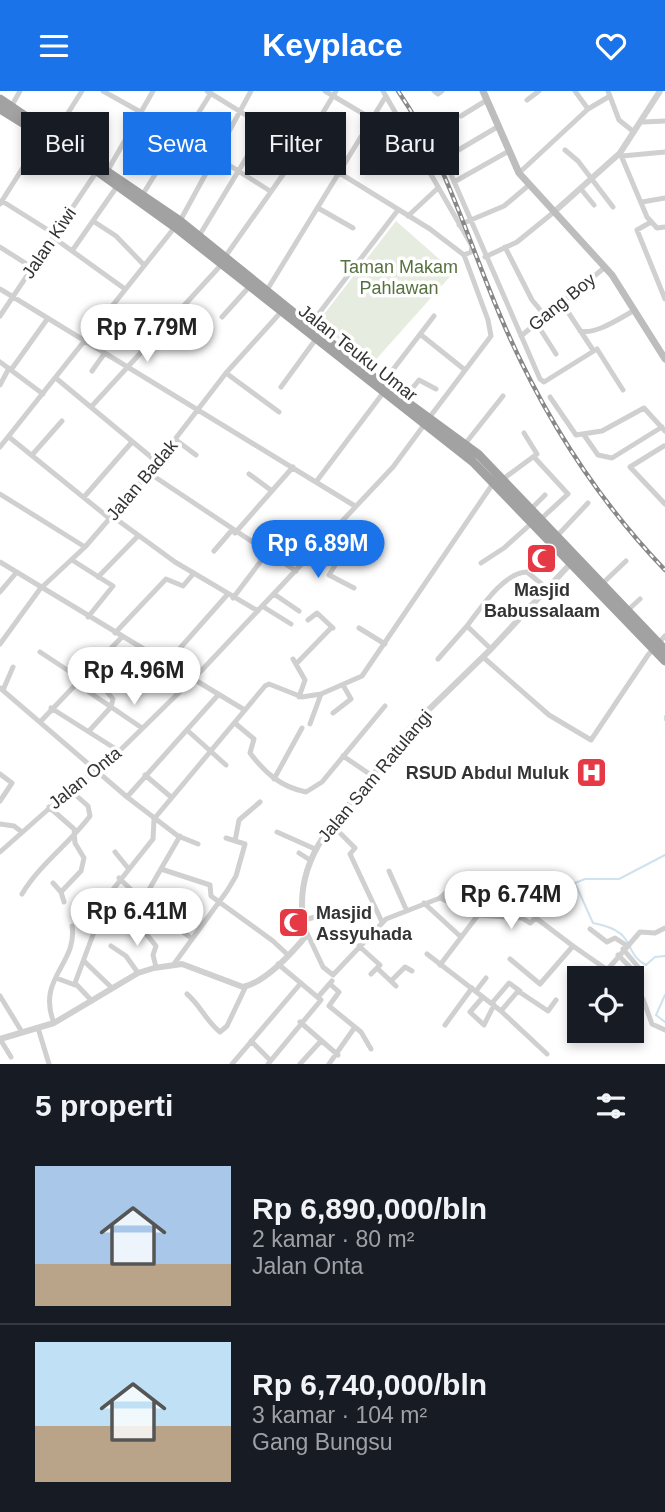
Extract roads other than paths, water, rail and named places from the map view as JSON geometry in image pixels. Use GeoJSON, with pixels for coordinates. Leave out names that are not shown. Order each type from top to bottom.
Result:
{"type":"FeatureCollection","features":[{"type":"Feature","properties":{"kind":"highway","name":"Jalan Teuku Umar"},"geometry":{"type":"LineString","coordinates":[[0,99],[21,114]]}},
{"type":"Feature","properties":{"kind":"highway","name":"Jalan Teuku Umar"},"geometry":{"type":"LineString","coordinates":[[0,109],[21,122]]}},
{"type":"Feature","properties":{"kind":"highway","name":"Jalan Teuku Umar"},"geometry":{"type":"LineString","coordinates":[[109,171],[143,194],[223,260],[267,290],[310,325],[318,336]]}},
{"type":"Feature","properties":{"kind":"highway","name":"Jalan Teuku Umar"},"geometry":{"type":"LineString","coordinates":[[103,175],[199,236],[249,286],[281,312],[318,336],[383,389],[471,454],[532,508],[538,520],[558,535],[580,568]]}},
{"type":"Feature","properties":{"kind":"highway","name":"Jalan Teuku Umar"},"geometry":{"type":"LineString","coordinates":[[383,389],[403,400],[426,422]]}},
{"type":"Feature","properties":{"kind":"highway","name":"Jalan Teuku Umar"},"geometry":{"type":"LineString","coordinates":[[499,480],[580,568],[660,644],[665,661]]}},
{"type":"Feature","properties":{"kind":"highway","name":"Jalan Teuku Umar"},"geometry":{"type":"LineString","coordinates":[[603,587],[660,644]]}},
{"type":"Feature","properties":{"kind":"main road"},"geometry":{"type":"LineString","coordinates":[[486,94],[519,173],[604,268],[635,310],[664,357]]}},
{"type":"Feature","properties":{"kind":"street"},"geometry":{"type":"LineString","coordinates":[[11,107],[20,91]]}},
{"type":"Feature","properties":{"kind":"street"},"geometry":{"type":"LineString","coordinates":[[69,112],[82,91]]}},
{"type":"Feature","properties":{"kind":"street"},"geometry":{"type":"LineString","coordinates":[[103,91],[138,112]]}},
{"type":"Feature","properties":{"kind":"street"},"geometry":{"type":"LineString","coordinates":[[141,112],[153,91]]}},
{"type":"Feature","properties":{"kind":"street"},"geometry":{"type":"LineString","coordinates":[[231,130],[251,91]]}},
{"type":"Feature","properties":{"kind":"street"},"geometry":{"type":"LineString","coordinates":[[325,91],[335,94],[362,112]]}},
{"type":"Feature","properties":{"kind":"street"},"geometry":{"type":"LineString","coordinates":[[434,91],[438,94],[442,91]]}},
{"type":"Feature","properties":{"kind":"street"},"geometry":{"type":"LineString","coordinates":[[527,100],[539,91]]}},
{"type":"Feature","properties":{"kind":"street"},"geometry":{"type":"LineString","coordinates":[[575,91],[588,109]]}},
{"type":"Feature","properties":{"kind":"street"},"geometry":{"type":"LineString","coordinates":[[485,257],[532,233],[621,155],[660,91]]}},
{"type":"Feature","properties":{"kind":"street"},"geometry":{"type":"LineString","coordinates":[[196,112],[209,92],[245,113]]}},
{"type":"Feature","properties":{"kind":"street"},"geometry":{"type":"LineString","coordinates":[[375,112],[384,93]]}},
{"type":"Feature","properties":{"kind":"street"},"geometry":{"type":"LineString","coordinates":[[384,93],[396,112]]}},
{"type":"Feature","properties":{"kind":"street"},"geometry":{"type":"LineString","coordinates":[[519,173],[609,93],[619,120],[635,132]]}},
{"type":"Feature","properties":{"kind":"street"},"geometry":{"type":"LineString","coordinates":[[324,112],[335,94]]}},
{"type":"Feature","properties":{"kind":"street"},"geometry":{"type":"LineString","coordinates":[[461,116],[486,94]]}},
{"type":"Feature","properties":{"kind":"street"},"geometry":{"type":"LineString","coordinates":[[643,122],[665,121]]}},
{"type":"Feature","properties":{"kind":"street"},"geometry":{"type":"LineString","coordinates":[[499,126],[450,155],[446,163],[542,382],[598,349],[623,390]]}},
{"type":"Feature","properties":{"kind":"street"},"geometry":{"type":"LineString","coordinates":[[346,162],[360,139]]}},
{"type":"Feature","properties":{"kind":"street"},"geometry":{"type":"LineString","coordinates":[[109,168],[123,143]]}},
{"type":"Feature","properties":{"kind":"street"},"geometry":{"type":"LineString","coordinates":[[454,182],[509,151]]}},
{"type":"Feature","properties":{"kind":"street"},"geometry":{"type":"LineString","coordinates":[[565,151],[593,179],[613,207]]}},
{"type":"Feature","properties":{"kind":"street"},"geometry":{"type":"LineString","coordinates":[[621,155],[665,152]]}},
{"type":"Feature","properties":{"kind":"street"},"geometry":{"type":"LineString","coordinates":[[621,155],[651,222],[657,228],[665,227]]}},
{"type":"Feature","properties":{"kind":"street"},"geometry":{"type":"LineString","coordinates":[[199,236],[245,160]]}},
{"type":"Feature","properties":{"kind":"street"},"geometry":{"type":"LineString","coordinates":[[231,167],[270,191]]}},
{"type":"Feature","properties":{"kind":"street"},"geometry":{"type":"LineString","coordinates":[[21,171],[1,202],[55,236],[125,289]]}},
{"type":"Feature","properties":{"kind":"street","name":"Jalan Kiwi"},"geometry":{"type":"LineString","coordinates":[[0,316],[94,175]]}},
{"type":"Feature","properties":{"kind":"street"},"geometry":{"type":"LineString","coordinates":[[143,194],[156,175]]}},
{"type":"Feature","properties":{"kind":"street"},"geometry":{"type":"LineString","coordinates":[[0,447],[57,379],[177,224],[205,175]]}},
{"type":"Feature","properties":{"kind":"street"},"geometry":{"type":"LineString","coordinates":[[91,407],[223,260],[282,175]]}},
{"type":"Feature","properties":{"kind":"street"},"geometry":{"type":"LineString","coordinates":[[267,290],[338,175]]}},
{"type":"Feature","properties":{"kind":"street"},"geometry":{"type":"LineString","coordinates":[[342,175],[464,255],[471,252],[472,247],[431,175]]}},
{"type":"Feature","properties":{"kind":"street"},"geometry":{"type":"LineString","coordinates":[[72,251],[118,185]]}},
{"type":"Feature","properties":{"kind":"street"},"geometry":{"type":"LineString","coordinates":[[459,225],[469,218],[501,208],[529,185]]}},
{"type":"Feature","properties":{"kind":"street"},"geometry":{"type":"LineString","coordinates":[[408,216],[438,188]]}},
{"type":"Feature","properties":{"kind":"street"},"geometry":{"type":"LineString","coordinates":[[581,189],[594,205]]}},
{"type":"Feature","properties":{"kind":"street"},"geometry":{"type":"LineString","coordinates":[[642,202],[665,198]]}},
{"type":"Feature","properties":{"kind":"street"},"geometry":{"type":"LineString","coordinates":[[318,208],[353,228]]}},
{"type":"Feature","properties":{"kind":"street"},"geometry":{"type":"LineString","coordinates":[[310,325],[398,210]]}},
{"type":"Feature","properties":{"kind":"street"},"geometry":{"type":"LineString","coordinates":[[93,221],[116,236],[144,265]]}},
{"type":"Feature","properties":{"kind":"street"},"geometry":{"type":"LineString","coordinates":[[651,222],[637,230],[665,299]]}},
{"type":"Feature","properties":{"kind":"street"},"geometry":{"type":"LineString","coordinates":[[0,247],[33,268]]}},
{"type":"Feature","properties":{"kind":"street"},"geometry":{"type":"LineString","coordinates":[[505,247],[532,300],[546,317]]}},
{"type":"Feature","properties":{"kind":"street","name":"Jalan Onta"},"geometry":{"type":"LineString","coordinates":[[0,851],[49,807],[97,772],[119,751],[274,594],[406,452],[491,336],[488,320],[464,255]]}},
{"type":"Feature","properties":{"kind":"street","name":"Gang Boy"},"geometry":{"type":"LineString","coordinates":[[521,336],[604,268]]}},
{"type":"Feature","properties":{"kind":"street"},"geometry":{"type":"LineString","coordinates":[[222,317],[249,286]]}},
{"type":"Feature","properties":{"kind":"street"},"geometry":{"type":"LineString","coordinates":[[0,289],[355,506]]}},
{"type":"Feature","properties":{"kind":"street"},"geometry":{"type":"LineString","coordinates":[[562,303],[593,350]]}},
{"type":"Feature","properties":{"kind":"street"},"geometry":{"type":"LineString","coordinates":[[580,331],[604,325],[635,310]]}},
{"type":"Feature","properties":{"kind":"street","name":"Jalan Badak"},"geometry":{"type":"LineString","coordinates":[[0,644],[40,589],[85,547],[176,440],[226,373],[281,312]]}},
{"type":"Feature","properties":{"kind":"street"},"geometry":{"type":"LineString","coordinates":[[316,482],[351,439],[434,316]]}},
{"type":"Feature","properties":{"kind":"street"},"geometry":{"type":"LineString","coordinates":[[0,385],[48,318]]}},
{"type":"Feature","properties":{"kind":"street"},"geometry":{"type":"LineString","coordinates":[[537,324],[556,354]]}},
{"type":"Feature","properties":{"kind":"street"},"geometry":{"type":"LineString","coordinates":[[420,334],[464,370]]}},
{"type":"Feature","properties":{"kind":"street"},"geometry":{"type":"LineString","coordinates":[[281,387],[318,336]]}},
{"type":"Feature","properties":{"kind":"street"},"geometry":{"type":"LineString","coordinates":[[92,371],[104,354]]}},
{"type":"Feature","properties":{"kind":"street"},"geometry":{"type":"LineString","coordinates":[[0,362],[43,394]]}},
{"type":"Feature","properties":{"kind":"street"},"geometry":{"type":"LineString","coordinates":[[226,373],[279,412]]}},
{"type":"Feature","properties":{"kind":"street"},"geometry":{"type":"LineString","coordinates":[[57,379],[157,462]]}},
{"type":"Feature","properties":{"kind":"street"},"geometry":{"type":"LineString","coordinates":[[403,400],[419,380],[436,389]]}},
{"type":"Feature","properties":{"kind":"street"},"geometry":{"type":"LineString","coordinates":[[471,454],[503,395]]}},
{"type":"Feature","properties":{"kind":"street"},"geometry":{"type":"LineString","coordinates":[[550,397],[576,435],[602,431],[644,408],[663,429],[612,458],[598,455],[584,435]]}},
{"type":"Feature","properties":{"kind":"street"},"geometry":{"type":"LineString","coordinates":[[32,455],[62,421]]}},
{"type":"Feature","properties":{"kind":"street"},"geometry":{"type":"LineString","coordinates":[[75,985],[98,918],[119,879],[153,839],[154,819],[171,797],[236,724],[243,709],[269,684],[299,697],[321,694],[362,676],[499,480],[534,457],[537,452],[524,433]]}},
{"type":"Feature","properties":{"kind":"street"},"geometry":{"type":"LineString","coordinates":[[9,437],[137,537],[230,596],[291,624]]}},
{"type":"Feature","properties":{"kind":"street"},"geometry":{"type":"LineString","coordinates":[[176,440],[196,455]]}},
{"type":"Feature","properties":{"kind":"street"},"geometry":{"type":"LineString","coordinates":[[84,497],[132,442]]}},
{"type":"Feature","properties":{"kind":"street"},"geometry":{"type":"LineString","coordinates":[[665,447],[630,467],[665,504]]}},
{"type":"Feature","properties":{"kind":"street"},"geometry":{"type":"LineString","coordinates":[[481,563],[504,548],[568,494],[534,457]]}},
{"type":"Feature","properties":{"kind":"street"},"geometry":{"type":"LineString","coordinates":[[214,551],[293,467]]}},
{"type":"Feature","properties":{"kind":"street"},"geometry":{"type":"LineString","coordinates":[[149,473],[215,520],[296,571]]}},
{"type":"Feature","properties":{"kind":"street"},"geometry":{"type":"LineString","coordinates":[[249,474],[272,491]]}},
{"type":"Feature","properties":{"kind":"street"},"geometry":{"type":"LineString","coordinates":[[532,508],[545,495]]}},
{"type":"Feature","properties":{"kind":"street"},"geometry":{"type":"LineString","coordinates":[[1,497],[85,547]]}},
{"type":"Feature","properties":{"kind":"street"},"geometry":{"type":"LineString","coordinates":[[558,535],[588,503]]}},
{"type":"Feature","properties":{"kind":"street"},"geometry":{"type":"LineString","coordinates":[[99,577],[137,537]]}},
{"type":"Feature","properties":{"kind":"street"},"geometry":{"type":"LineString","coordinates":[[324,540],[344,551],[330,575],[354,588]]}},
{"type":"Feature","properties":{"kind":"street"},"geometry":{"type":"LineString","coordinates":[[166,664],[267,553]]}},
{"type":"Feature","properties":{"kind":"street"},"geometry":{"type":"LineString","coordinates":[[72,559],[113,586],[88,617]]}},
{"type":"Feature","properties":{"kind":"street"},"geometry":{"type":"LineString","coordinates":[[603,587],[626,561]]}},
{"type":"Feature","properties":{"kind":"street"},"geometry":{"type":"LineString","coordinates":[[0,562],[40,589],[243,709]]}},
{"type":"Feature","properties":{"kind":"street","name":"Jalan Sam Ratulangi"},"geometry":{"type":"LineString","coordinates":[[306,933],[303,893],[310,860],[332,825],[413,725],[565,572],[580,568]]}},
{"type":"Feature","properties":{"kind":"street"},"geometry":{"type":"LineString","coordinates":[[439,659],[506,582],[519,572],[531,574],[548,590]]}},
{"type":"Feature","properties":{"kind":"street"},"geometry":{"type":"LineString","coordinates":[[0,592],[16,573]]}},
{"type":"Feature","properties":{"kind":"street"},"geometry":{"type":"LineString","coordinates":[[115,633],[166,579],[183,586],[194,573]]}},
{"type":"Feature","properties":{"kind":"street"},"geometry":{"type":"LineString","coordinates":[[274,594],[299,611]]}},
{"type":"Feature","properties":{"kind":"street"},"geometry":{"type":"LineString","coordinates":[[628,611],[640,599]]}},
{"type":"Feature","properties":{"kind":"street"},"geometry":{"type":"LineString","coordinates":[[299,697],[305,682],[294,661],[332,627],[317,613],[308,620]]}},
{"type":"Feature","properties":{"kind":"street"},"geometry":{"type":"LineString","coordinates":[[467,626],[491,649]]}},
{"type":"Feature","properties":{"kind":"street"},"geometry":{"type":"LineString","coordinates":[[359,628],[385,644]]}},
{"type":"Feature","properties":{"kind":"street"},"geometry":{"type":"LineString","coordinates":[[41,721],[122,637]]}},
{"type":"Feature","properties":{"kind":"street"},"geometry":{"type":"LineString","coordinates":[[483,657],[549,715],[592,740],[660,644]]}},
{"type":"Feature","properties":{"kind":"street"},"geometry":{"type":"LineString","coordinates":[[40,652],[81,679]]}},
{"type":"Feature","properties":{"kind":"street"},"geometry":{"type":"LineString","coordinates":[[13,667],[2,689],[154,819],[198,844]]}},
{"type":"Feature","properties":{"kind":"street"},"geometry":{"type":"LineString","coordinates":[[89,670],[112,694],[111,708],[89,731]]}},
{"type":"Feature","properties":{"kind":"street"},"geometry":{"type":"LineString","coordinates":[[98,682],[89,692],[142,728]]}},
{"type":"Feature","properties":{"kind":"street"},"geometry":{"type":"LineString","coordinates":[[333,713],[351,699],[343,685]]}},
{"type":"Feature","properties":{"kind":"street"},"geometry":{"type":"LineString","coordinates":[[310,724],[321,694]]}},
{"type":"Feature","properties":{"kind":"street"},"geometry":{"type":"LineString","coordinates":[[127,797],[218,695]]}},
{"type":"Feature","properties":{"kind":"street"},"geometry":{"type":"LineString","coordinates":[[236,724],[254,739],[251,755],[274,779],[289,788],[309,791],[385,706]]}},
{"type":"Feature","properties":{"kind":"street"},"geometry":{"type":"LineString","coordinates":[[51,708],[119,751]]}},
{"type":"Feature","properties":{"kind":"street"},"geometry":{"type":"LineString","coordinates":[[274,779],[302,728]]}},
{"type":"Feature","properties":{"kind":"street"},"geometry":{"type":"LineString","coordinates":[[187,730],[226,765]]}},
{"type":"Feature","properties":{"kind":"street"},"geometry":{"type":"LineString","coordinates":[[343,756],[374,776]]}},
{"type":"Feature","properties":{"kind":"street"},"geometry":{"type":"LineString","coordinates":[[0,774],[12,784],[0,801]]}},
{"type":"Feature","properties":{"kind":"street"},"geometry":{"type":"LineString","coordinates":[[145,775],[171,797]]}},
{"type":"Feature","properties":{"kind":"street"},"geometry":{"type":"LineString","coordinates":[[22,894],[37,871],[75,835],[91,811],[70,790]]}},
{"type":"Feature","properties":{"kind":"street"},"geometry":{"type":"LineString","coordinates":[[234,841],[239,820],[260,802]]}},
{"type":"Feature","properties":{"kind":"street"},"geometry":{"type":"LineString","coordinates":[[49,807],[71,825],[84,865],[61,892]]}},
{"type":"Feature","properties":{"kind":"street"},"geometry":{"type":"LineString","coordinates":[[1,824],[22,832]]}},
{"type":"Feature","properties":{"kind":"street"},"geometry":{"type":"LineString","coordinates":[[332,825],[355,848],[350,855],[382,922]]}},
{"type":"Feature","properties":{"kind":"street"},"geometry":{"type":"LineString","coordinates":[[277,832],[315,849]]}},
{"type":"Feature","properties":{"kind":"street"},"geometry":{"type":"LineString","coordinates":[[143,900],[180,836]]}},
{"type":"Feature","properties":{"kind":"street"},"geometry":{"type":"LineString","coordinates":[[173,964],[236,876],[247,842],[226,838]]}},
{"type":"Feature","properties":{"kind":"street"},"geometry":{"type":"LineString","coordinates":[[116,852],[128,868]]}},
{"type":"Feature","properties":{"kind":"street"},"geometry":{"type":"LineString","coordinates":[[299,853],[310,860]]}},
{"type":"Feature","properties":{"kind":"street"},"geometry":{"type":"LineString","coordinates":[[161,869],[210,885],[211,897],[288,955]]}},
{"type":"Feature","properties":{"kind":"street"},"geometry":{"type":"LineString","coordinates":[[389,871],[406,909]]}},
{"type":"Feature","properties":{"kind":"street"},"geometry":{"type":"LineString","coordinates":[[119,879],[191,938]]}},
{"type":"Feature","properties":{"kind":"street"},"geometry":{"type":"LineString","coordinates":[[53,883],[61,892],[64,902]]}},
{"type":"Feature","properties":{"kind":"street"},"geometry":{"type":"LineString","coordinates":[[251,1041],[269,1062],[319,999],[334,975],[382,922],[406,909],[440,898],[456,884]]}},
{"type":"Feature","properties":{"kind":"street"},"geometry":{"type":"LineString","coordinates":[[440,898],[478,915],[522,918],[530,923],[536,918],[603,966]]}},
{"type":"Feature","properties":{"kind":"street"},"geometry":{"type":"LineString","coordinates":[[424,903],[461,937]]}},
{"type":"Feature","properties":{"kind":"street"},"geometry":{"type":"LineString","coordinates":[[304,920],[334,912]]}},
{"type":"Feature","properties":{"kind":"street"},"geometry":{"type":"LineString","coordinates":[[440,965],[478,915]]}},
{"type":"Feature","properties":{"kind":"street"},"geometry":{"type":"LineString","coordinates":[[135,920],[156,946],[153,955],[156,967]]}},
{"type":"Feature","properties":{"kind":"street"},"geometry":{"type":"LineString","coordinates":[[54,1023],[47,998],[72,938],[72,926]]}},
{"type":"Feature","properties":{"kind":"street"},"geometry":{"type":"LineString","coordinates":[[590,929],[607,942],[615,939],[637,966]]}},
{"type":"Feature","properties":{"kind":"street"},"geometry":{"type":"LineString","coordinates":[[609,966],[640,932],[655,933],[665,929]]}},
{"type":"Feature","properties":{"kind":"street"},"geometry":{"type":"LineString","coordinates":[[187,994],[200,1006],[208,1022],[220,1032],[227,1026],[246,986],[278,964],[306,933],[323,967],[334,975]]}},
{"type":"Feature","properties":{"kind":"street"},"geometry":{"type":"LineString","coordinates":[[111,946],[127,956],[138,973]]}},
{"type":"Feature","properties":{"kind":"street"},"geometry":{"type":"LineString","coordinates":[[359,946],[380,965],[371,974]]}},
{"type":"Feature","properties":{"kind":"street"},"geometry":{"type":"LineString","coordinates":[[510,959],[540,984],[573,946]]}},
{"type":"Feature","properties":{"kind":"street"},"geometry":{"type":"LineString","coordinates":[[623,948],[633,966]]}},
{"type":"Feature","properties":{"kind":"street"},"geometry":{"type":"LineString","coordinates":[[427,954],[534,1038],[547,1054]]}},
{"type":"Feature","properties":{"kind":"street"},"geometry":{"type":"LineString","coordinates":[[84,961],[112,988]]}},
{"type":"Feature","properties":{"kind":"street"},"geometry":{"type":"LineString","coordinates":[[11,1057],[0,1039],[54,1023],[138,973],[156,967],[173,964],[246,986]]}},
{"type":"Feature","properties":{"kind":"street"},"geometry":{"type":"LineString","coordinates":[[278,964],[355,1027],[371,1049]]}},
{"type":"Feature","properties":{"kind":"street"},"geometry":{"type":"LineString","coordinates":[[377,968],[393,983],[405,967],[412,971]]}},
{"type":"Feature","properties":{"kind":"street"},"geometry":{"type":"LineString","coordinates":[[56,978],[75,985],[92,1001]]}},
{"type":"Feature","properties":{"kind":"street"},"geometry":{"type":"LineString","coordinates":[[445,1025],[486,978]]}},
{"type":"Feature","properties":{"kind":"street"},"geometry":{"type":"LineString","coordinates":[[233,1064],[301,983]]}},
{"type":"Feature","properties":{"kind":"street"},"geometry":{"type":"LineString","coordinates":[[483,997],[470,1012],[484,1025],[493,1004],[509,983],[540,1007],[550,1011],[556,1000]]}},
{"type":"Feature","properties":{"kind":"street"},"geometry":{"type":"LineString","coordinates":[[329,1006],[339,992],[330,984]]}},
{"type":"Feature","properties":{"kind":"street"},"geometry":{"type":"LineString","coordinates":[[501,1011],[520,991]]}},
{"type":"Feature","properties":{"kind":"street"},"geometry":{"type":"LineString","coordinates":[[0,996],[22,1032]]}},
{"type":"Feature","properties":{"kind":"street"},"geometry":{"type":"LineString","coordinates":[[644,1002],[652,1024],[665,1030]]}},
{"type":"Feature","properties":{"kind":"street"},"geometry":{"type":"LineString","coordinates":[[300,1022],[338,1055]]}},
{"type":"Feature","properties":{"kind":"street"},"geometry":{"type":"LineString","coordinates":[[330,1064],[355,1027]]}},
{"type":"Feature","properties":{"kind":"street"},"geometry":{"type":"LineString","coordinates":[[38,1028],[49,1064]]}},
{"type":"Feature","properties":{"kind":"street"},"geometry":{"type":"LineString","coordinates":[[351,1036],[360,1032]]}},
{"type":"Feature","properties":{"kind":"street"},"geometry":{"type":"LineString","coordinates":[[300,1064],[321,1041]]}},
{"type":"Feature","properties":{"kind":"waterway"},"geometry":{"type":"LineString","coordinates":[[665,855],[619,879],[585,879],[575,883],[593,923],[618,932],[638,960],[646,965],[655,957],[665,956]]}},
{"type":"Feature","properties":{"kind":"waterway"},"geometry":{"type":"LineString","coordinates":[[665,995],[656,1015],[665,1022]]}},
{"type":"Feature","properties":{"kind":"railway"},"geometry":{"type":"LineString","coordinates":[[398,91],[415,117],[442,171],[499,313],[550,416],[614,512],[665,570]]}},
{"type":"Feature","properties":{"kind":"place","name":"Masjid Babussalaam"},"geometry":{"type":"Point","coordinates":[542,559]}},
{"type":"Feature","properties":{"kind":"place","name":"RSUD Abdul Muluk"},"geometry":{"type":"Point","coordinates":[592,773]}},
{"type":"Feature","properties":{"kind":"place","name":"Masjid Assyuhada"},"geometry":{"type":"Point","coordinates":[293,923]}},
{"type":"Feature","properties":{"kind":"park label","name":"Taman Makam Pahlawan"},"geometry":{"type":"Point","coordinates":[399,278]}}]}
